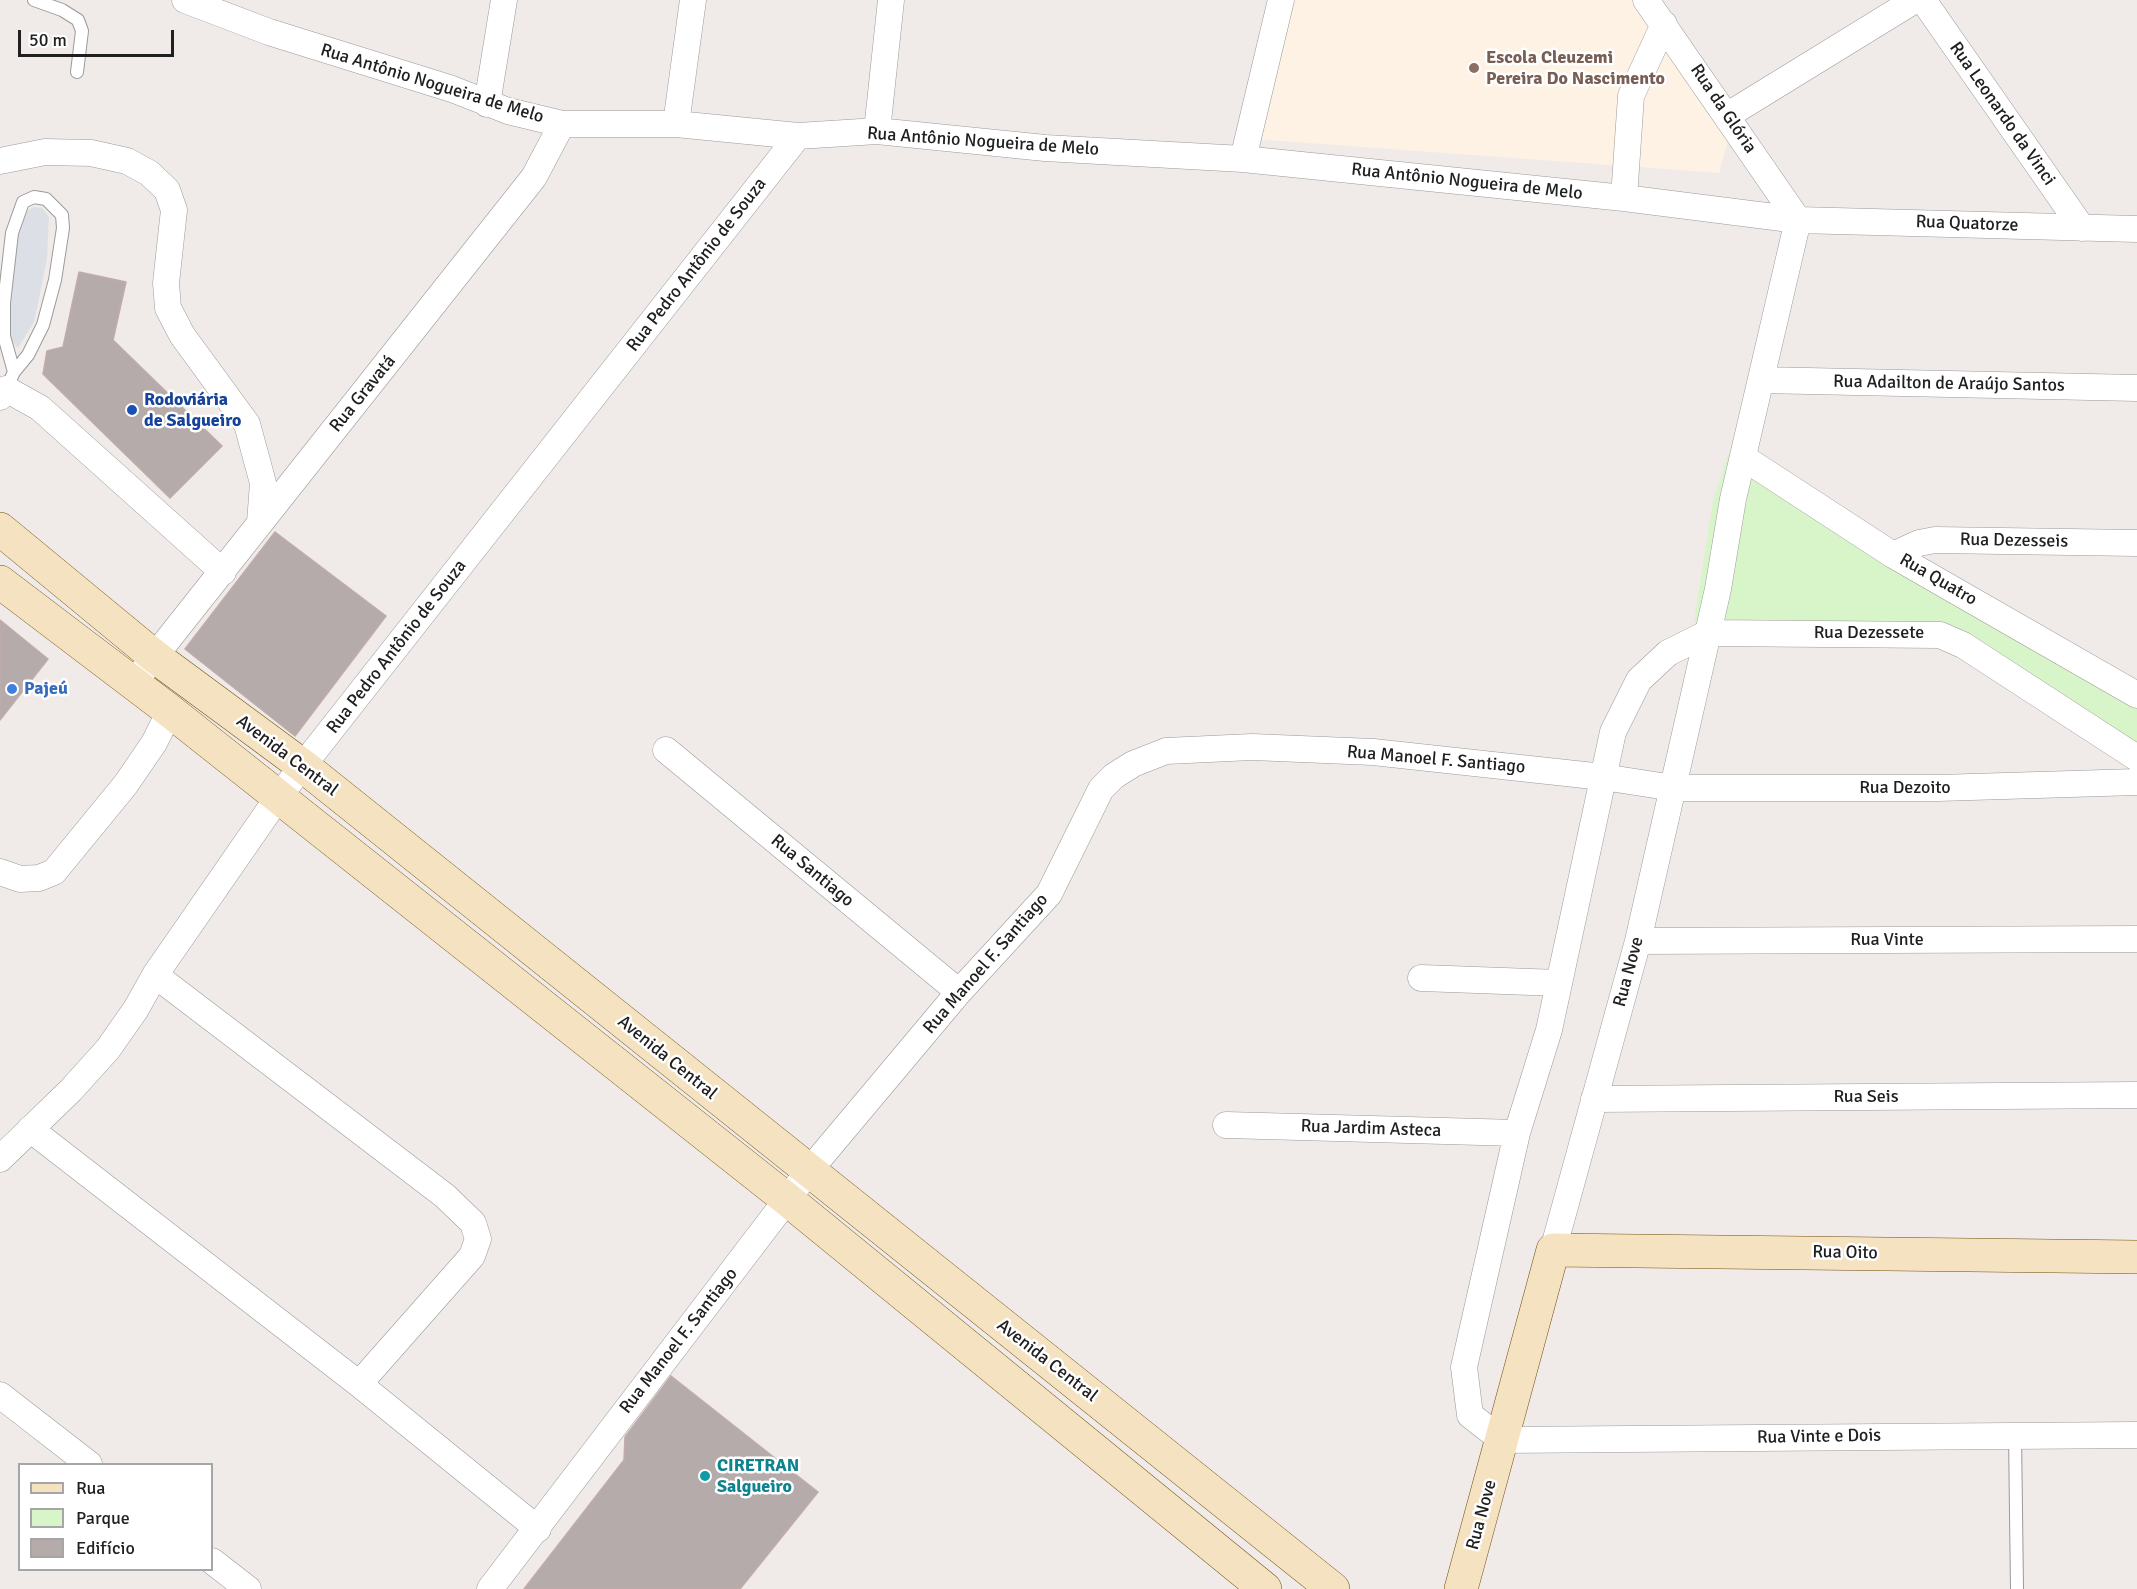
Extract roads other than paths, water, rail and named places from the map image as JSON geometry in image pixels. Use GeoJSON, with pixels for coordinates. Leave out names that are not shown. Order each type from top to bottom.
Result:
{"type":"FeatureCollection","features":[{"type":"Feature","properties":{"kind":"street","name":"Rua Antônio Nogueira de Melo"},"geometry":{"type":"LineString","coordinates":[[185,0],[269,32],[452,88],[487,104],[562,124],[676,124],[798,136],[877,131],[1045,148],[1243,159],[1624,198],[1798,220]]}},
{"type":"Feature","properties":{"kind":"street"},"geometry":{"type":"LineString","coordinates":[[487,104],[504,0]]}},
{"type":"Feature","properties":{"kind":"street"},"geometry":{"type":"LineString","coordinates":[[676,124],[693,0]]}},
{"type":"Feature","properties":{"kind":"street"},"geometry":{"type":"LineString","coordinates":[[877,131],[891,0]]}},
{"type":"Feature","properties":{"kind":"street"},"geometry":{"type":"LineString","coordinates":[[1243,159],[1281,0]]}},
{"type":"Feature","properties":{"kind":"street","name":"Rua da Glória"},"geometry":{"type":"LineString","coordinates":[[1646,0],[1728,115],[1798,220]]}},
{"type":"Feature","properties":{"kind":"street"},"geometry":{"type":"LineString","coordinates":[[1728,115],[1915,0]]}},
{"type":"Feature","properties":{"kind":"street","name":"Rua Leonardo da Vinci"},"geometry":{"type":"LineString","coordinates":[[1923,0],[2082,228]]}},
{"type":"Feature","properties":{"kind":"street"},"geometry":{"type":"LineString","coordinates":[[1624,198],[1631,96],[1664,24]]}},
{"type":"Feature","properties":{"kind":"street","name":"Rua Gravatá"},"geometry":{"type":"LineString","coordinates":[[133,684],[534,177],[562,124]]}},
{"type":"Feature","properties":{"kind":"street","name":"Rua Pedro Antônio de Souza"},"geometry":{"type":"LineString","coordinates":[[0,1159],[108,1049],[136,1009],[155,975],[279,796],[798,136]]}},
{"type":"Feature","properties":{"kind":"street"},"geometry":{"type":"LineString","coordinates":[[0,161],[45,152],[91,153],[127,161],[149,173],[167,190],[174,210],[166,283],[168,308],[182,336],[247,424],[262,483],[260,523]]}},
{"type":"Feature","properties":{"kind":"street","name":"Rua Quatorze"},"geometry":{"type":"LineString","coordinates":[[1798,220],[2137,229]]}},
{"type":"Feature","properties":{"kind":"street","name":"Rua Nove"},"geometry":{"type":"LineString","coordinates":[[1463,1588],[1638,941],[1708,633],[1733,499],[1798,220]]}},
{"type":"Feature","properties":{"kind":"street","name":"Rua Adailton de Araújo Santos"},"geometry":{"type":"LineString","coordinates":[[1761,380],[2137,388]]}},
{"type":"Feature","properties":{"kind":"street"},"geometry":{"type":"LineString","coordinates":[[7,386],[48,415],[223,572]]}},
{"type":"Feature","properties":{"kind":"street","name":"Rua Quatro"},"geometry":{"type":"LineString","coordinates":[[1744,458],[1893,555],[2137,695]]}},
{"type":"Feature","properties":{"kind":"street","name":"Avenida Central"},"geometry":{"type":"LineString","coordinates":[[0,529],[154,656],[303,766],[808,1172],[1333,1589]]}},
{"type":"Feature","properties":{"kind":"street","name":"Rua Dezesseis"},"geometry":{"type":"LineString","coordinates":[[1893,555],[1919,543],[1935,540],[2137,543]]}},
{"type":"Feature","properties":{"kind":"street","name":"Avenida Central"},"geometry":{"type":"LineString","coordinates":[[0,582],[279,796],[788,1200],[1265,1589]]}},
{"type":"Feature","properties":{"kind":"street"},"geometry":{"type":"LineString","coordinates":[[1502,1440],[1470,1415],[1464,1367],[1517,1133],[1549,1030],[1613,732],[1639,680],[1668,653],[1708,633]]}},
{"type":"Feature","properties":{"kind":"street","name":"Rua Dezessete"},"geometry":{"type":"LineString","coordinates":[[1708,633],[1940,634],[1963,645],[2137,758]]}},
{"type":"Feature","properties":{"kind":"street"},"geometry":{"type":"LineString","coordinates":[[0,872],[20,879],[39,878],[54,872],[126,784],[154,743],[170,711]]}},
{"type":"Feature","properties":{"kind":"street","name":"Rua Manoel F. Santiago"},"geometry":{"type":"LineString","coordinates":[[490,1589],[808,1172],[959,992],[1049,894],[1101,789],[1114,776],[1133,764],[1166,752],[1252,747],[1372,752],[1603,777],[1674,788]]}},
{"type":"Feature","properties":{"kind":"street","name":"Rua Santiago"},"geometry":{"type":"LineString","coordinates":[[666,750],[959,992]]}},
{"type":"Feature","properties":{"kind":"street","name":"Rua Dezoito"},"geometry":{"type":"LineString","coordinates":[[1674,788],[1949,788],[2137,782]]}},
{"type":"Feature","properties":{"kind":"street","name":"Rua Vinte"},"geometry":{"type":"LineString","coordinates":[[1638,941],[2137,939]]}},
{"type":"Feature","properties":{"kind":"street"},"geometry":{"type":"LineString","coordinates":[[155,975],[445,1196],[473,1223],[478,1239],[472,1256],[359,1384]]}},
{"type":"Feature","properties":{"kind":"street"},"geometry":{"type":"LineString","coordinates":[[1421,978],[1559,982]]}},
{"type":"Feature","properties":{"kind":"street","name":"Rua Seis"},"geometry":{"type":"LineString","coordinates":[[1594,1099],[2137,1095]]}},
{"type":"Feature","properties":{"kind":"street","name":"Rua Jardim Asteca"},"geometry":{"type":"LineString","coordinates":[[1226,1125],[1517,1133]]}},
{"type":"Feature","properties":{"kind":"street"},"geometry":{"type":"LineString","coordinates":[[30,1129],[359,1384],[538,1529]]}},
{"type":"Feature","properties":{"kind":"street","name":"Rua Oito"},"geometry":{"type":"LineString","coordinates":[[1553,1250],[2137,1257]]}},
{"type":"Feature","properties":{"kind":"street"},"geometry":{"type":"LineString","coordinates":[[0,1395],[88,1463]]}},
{"type":"Feature","properties":{"kind":"street","name":"Rua Vinte e Dois"},"geometry":{"type":"LineString","coordinates":[[1502,1440],[2015,1434],[2137,1435]]}},
{"type":"Feature","properties":{"kind":"street"},"geometry":{"type":"LineString","coordinates":[[213,1562],[248,1589]]}},
{"type":"Feature","properties":{"kind":"lane"},"geometry":{"type":"LineString","coordinates":[[34,0],[62,10],[78,20],[82,31],[77,72]]}},
{"type":"Feature","properties":{"kind":"lane"},"geometry":{"type":"LineString","coordinates":[[34,197],[46,199],[62,215],[60,254],[43,325],[28,355],[7,386],[4,303],[12,233],[23,202],[34,197]]}},
{"type":"Feature","properties":{"kind":"lane"},"geometry":{"type":"LineString","coordinates":[[2015,1434],[2017,1589]]}},
{"type":"Feature","properties":{"kind":"place","name":"Escola Cleuzemi Pereira Do Nascimento"},"geometry":{"type":"Point","coordinates":[1474,68]}},
{"type":"Feature","properties":{"kind":"place","name":"Rodoviária de Salgueiro"},"geometry":{"type":"Point","coordinates":[132,410]}},
{"type":"Feature","properties":{"kind":"place","name":"Pajeú"},"geometry":{"type":"Point","coordinates":[12,689]}},
{"type":"Feature","properties":{"kind":"place","name":"CIRETRAN Salgueiro"},"geometry":{"type":"Point","coordinates":[705,1476]}}]}
